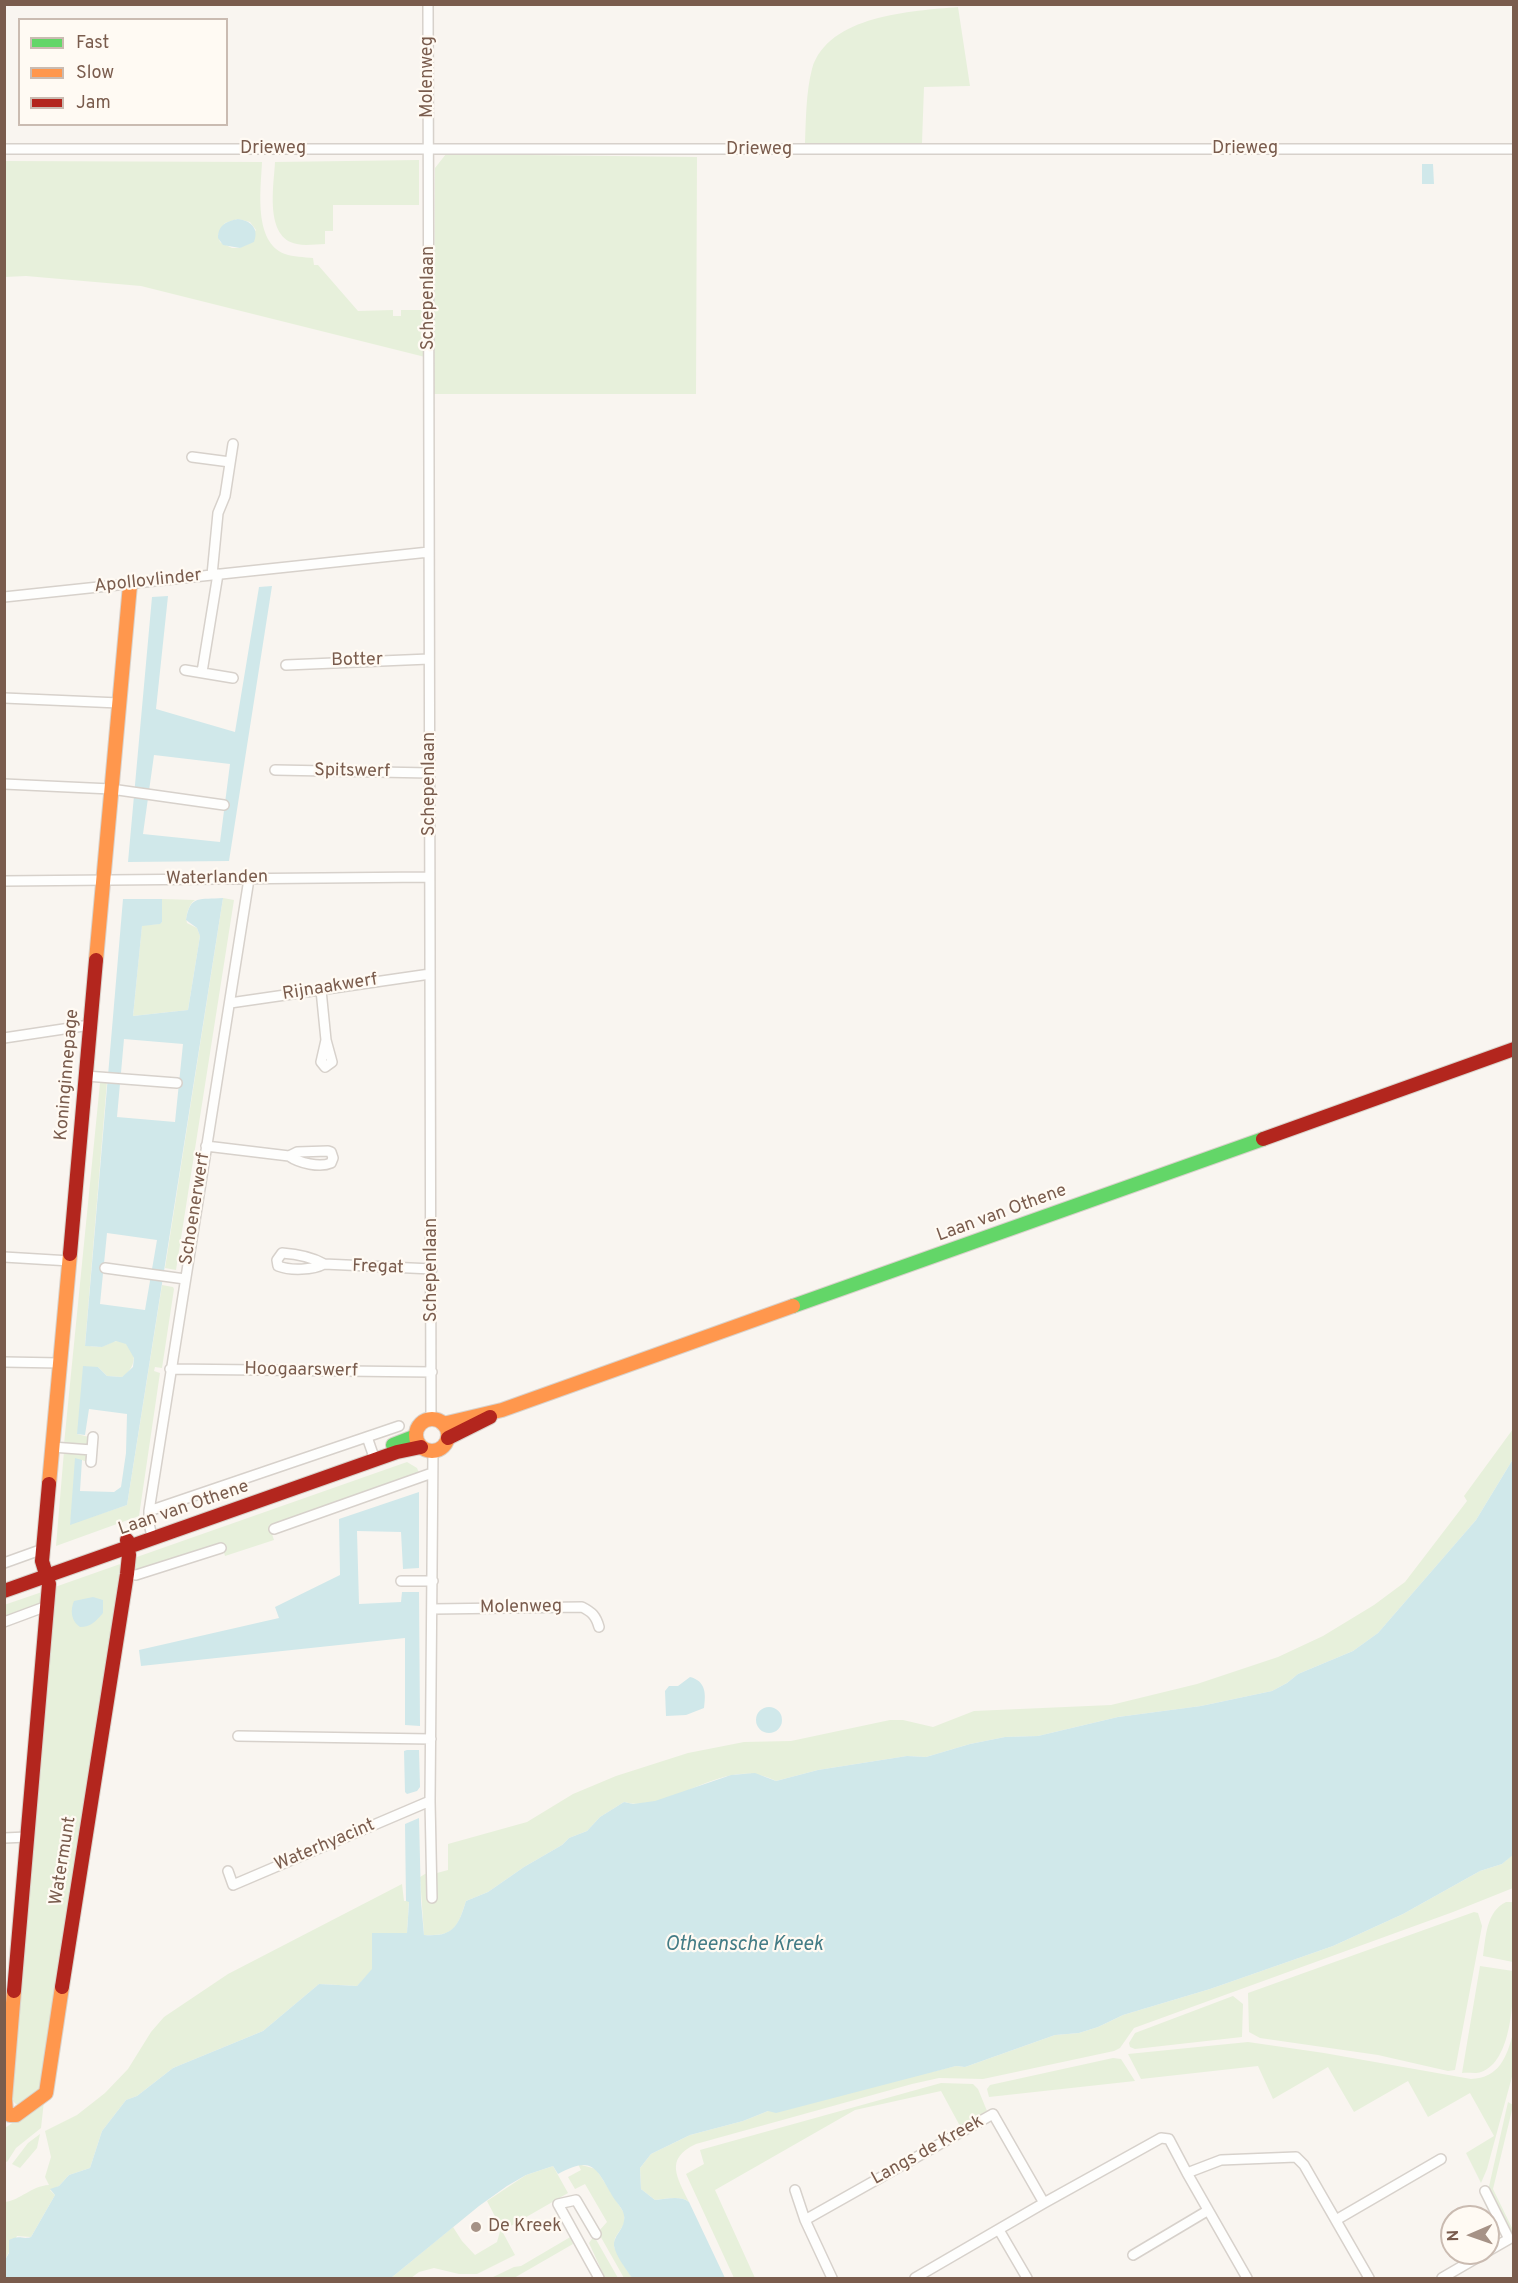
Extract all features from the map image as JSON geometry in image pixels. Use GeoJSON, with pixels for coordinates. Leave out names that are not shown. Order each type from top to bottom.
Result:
{"type":"FeatureCollection","features":[{"type":"Feature","properties":{"kind":"street","name":"Molenweg"},"geometry":{"type":"LineString","coordinates":[[428,4],[428,149]]}},
{"type":"Feature","properties":{"kind":"street","name":"Drieweg"},"geometry":{"type":"LineString","coordinates":[[4,148],[1514,149]]}},
{"type":"Feature","properties":{"kind":"street","name":"Schepenlaan"},"geometry":{"type":"LineString","coordinates":[[428,149],[432,1372],[437,1422]]}},
{"type":"Feature","properties":{"kind":"street"},"geometry":{"type":"LineString","coordinates":[[202,672],[215,575],[218,513],[225,496],[233,444]]}},
{"type":"Feature","properties":{"kind":"street"},"geometry":{"type":"LineString","coordinates":[[192,457],[230,462]]}},
{"type":"Feature","properties":{"kind":"street","name":"Apollovlinder"},"geometry":{"type":"LineString","coordinates":[[4,597],[429,552]]}},
{"type":"Feature","properties":{"kind":"street","name":"Koninginnepage"},"geometry":{"type":"LineString","coordinates":[[5,2099],[10,2002],[50,1584],[42,1561],[130,585]]}},
{"type":"Feature","properties":{"kind":"street","name":"Botter"},"geometry":{"type":"LineString","coordinates":[[286,664],[429,659]]}},
{"type":"Feature","properties":{"kind":"street"},"geometry":{"type":"LineString","coordinates":[[185,670],[233,678]]}},
{"type":"Feature","properties":{"kind":"street"},"geometry":{"type":"LineString","coordinates":[[4,698],[119,703]]}},
{"type":"Feature","properties":{"kind":"street","name":"Spitswerf"},"geometry":{"type":"LineString","coordinates":[[275,770],[430,772]]}},
{"type":"Feature","properties":{"kind":"street"},"geometry":{"type":"LineString","coordinates":[[4,784],[111,789],[224,805]]}},
{"type":"Feature","properties":{"kind":"street","name":"Waterlanden"},"geometry":{"type":"LineString","coordinates":[[4,881],[429,877]]}},
{"type":"Feature","properties":{"kind":"street","name":"Schoenerwerf"},"geometry":{"type":"LineString","coordinates":[[151,1536],[148,1511],[249,879]]}},
{"type":"Feature","properties":{"kind":"street","name":"Rijnaakwerf"},"geometry":{"type":"LineString","coordinates":[[230,1003],[430,974]]}},
{"type":"Feature","properties":{"kind":"street"},"geometry":{"type":"LineString","coordinates":[[321,990],[326,1040]]}},
{"type":"Feature","properties":{"kind":"street"},"geometry":{"type":"LineString","coordinates":[[4,1038],[90,1025]]}},
{"type":"Feature","properties":{"kind":"street","name":"Laan van Othene"},"geometry":{"type":"LineString","coordinates":[[448,1438],[502,1410],[1514,1049]]}},
{"type":"Feature","properties":{"kind":"street"},"geometry":{"type":"LineString","coordinates":[[86,1076],[177,1083]]}},
{"type":"Feature","properties":{"kind":"street"},"geometry":{"type":"LineString","coordinates":[[206,1146],[289,1156]]}},
{"type":"Feature","properties":{"kind":"street"},"geometry":{"type":"LineString","coordinates":[[4,1257],[70,1261]]}},
{"type":"Feature","properties":{"kind":"street","name":"Fregat"},"geometry":{"type":"LineString","coordinates":[[324,1264],[432,1269]]}},
{"type":"Feature","properties":{"kind":"street"},"geometry":{"type":"LineString","coordinates":[[105,1269],[185,1279]]}},
{"type":"Feature","properties":{"kind":"street"},"geometry":{"type":"LineString","coordinates":[[4,1362],[60,1363]]}},
{"type":"Feature","properties":{"kind":"street","name":"Hoogaarswerf"},"geometry":{"type":"LineString","coordinates":[[170,1369],[432,1372]]}},
{"type":"Feature","properties":{"kind":"street","name":"Laan van Othene"},"geometry":{"type":"LineString","coordinates":[[437,1422],[502,1410]]}},
{"type":"Feature","properties":{"kind":"street"},"geometry":{"type":"LineString","coordinates":[[423,1445],[443,1447],[448,1438],[448,1432],[437,1422],[420,1425],[423,1445],[432,1473],[433,1609],[430,1801],[432,1898]]}},
{"type":"Feature","properties":{"kind":"street","name":"Laan van Othene"},"geometry":{"type":"LineString","coordinates":[[148,1511],[399,1426]]}},
{"type":"Feature","properties":{"kind":"street"},"geometry":{"type":"LineString","coordinates":[[91,1462],[93,1437]]}},
{"type":"Feature","properties":{"kind":"street"},"geometry":{"type":"LineString","coordinates":[[367,1437],[374,1456]]}},
{"type":"Feature","properties":{"kind":"street","name":"Laan van Othene"},"geometry":{"type":"LineString","coordinates":[[4,1592],[46,1573],[374,1456],[423,1445]]}},
{"type":"Feature","properties":{"kind":"street"},"geometry":{"type":"LineString","coordinates":[[52,1447],[92,1450]]}},
{"type":"Feature","properties":{"kind":"street"},"geometry":{"type":"LineString","coordinates":[[274,1529],[432,1473]]}},
{"type":"Feature","properties":{"kind":"street","name":"Watermunt"},"geometry":{"type":"LineString","coordinates":[[5,2099],[6,2111],[10,2115],[16,2115],[46,2093],[127,1574],[128,1544]]}},
{"type":"Feature","properties":{"kind":"street"},"geometry":{"type":"LineString","coordinates":[[127,1574],[136,1575],[221,1548]]}},
{"type":"Feature","properties":{"kind":"street"},"geometry":{"type":"LineString","coordinates":[[4,1563],[43,1549]]}},
{"type":"Feature","properties":{"kind":"street","name":"Laan van Othene"},"geometry":{"type":"LineString","coordinates":[[4,1583],[46,1573]]}},
{"type":"Feature","properties":{"kind":"street"},"geometry":{"type":"LineString","coordinates":[[401,1581],[433,1581]]}},
{"type":"Feature","properties":{"kind":"street"},"geometry":{"type":"LineString","coordinates":[[4,1622],[47,1606]]}},
{"type":"Feature","properties":{"kind":"street","name":"Molenweg"},"geometry":{"type":"LineString","coordinates":[[433,1609],[582,1607],[591,1611],[599,1627]]}},
{"type":"Feature","properties":{"kind":"street"},"geometry":{"type":"LineString","coordinates":[[238,1736],[431,1739]]}},
{"type":"Feature","properties":{"kind":"street","name":"Waterhyacint"},"geometry":{"type":"LineString","coordinates":[[228,1871],[233,1885],[430,1801]]}},
{"type":"Feature","properties":{"kind":"street"},"geometry":{"type":"LineString","coordinates":[[4,1838],[27,1837]]}},
{"type":"Feature","properties":{"kind":"street","name":"Langs de Kreek"},"geometry":{"type":"LineString","coordinates":[[805,2220],[993,2114],[1044,2203]]}},
{"type":"Feature","properties":{"kind":"street"},"geometry":{"type":"LineString","coordinates":[[915,2278],[1161,2138],[1169,2139],[1207,2211],[1247,2278]]}},
{"type":"Feature","properties":{"kind":"street"},"geometry":{"type":"LineString","coordinates":[[1187,2173],[1221,2160],[1296,2157],[1304,2165],[1369,2278]]}},
{"type":"Feature","properties":{"kind":"street"},"geometry":{"type":"LineString","coordinates":[[1336,2220],[1441,2159]]}},
{"type":"Feature","properties":{"kind":"street"},"geometry":{"type":"LineString","coordinates":[[795,2190],[805,2220],[832,2278]]}},
{"type":"Feature","properties":{"kind":"street"},"geometry":{"type":"LineString","coordinates":[[1485,2191],[1492,2205]]}},
{"type":"Feature","properties":{"kind":"street"},"geometry":{"type":"LineString","coordinates":[[596,2234],[576,2200],[558,2204],[599,2278]]}},
{"type":"Feature","properties":{"kind":"street"},"geometry":{"type":"LineString","coordinates":[[1133,2255],[1207,2211]]}},
{"type":"Feature","properties":{"kind":"street"},"geometry":{"type":"LineString","coordinates":[[1500,2221],[1509,2239],[1500,2244]]}},
{"type":"Feature","properties":{"kind":"street"},"geometry":{"type":"LineString","coordinates":[[999,2230],[1027,2278]]}},
{"type":"Feature","properties":{"kind":"street"},"geometry":{"type":"LineString","coordinates":[[1442,2278],[1464,2265]]}},
{"type":"Feature","properties":{"kind":"green space"},"geometry":{"type":"Polygon","coordinates":[[[958,7],[970,86],[924,87],[922,143],[805,143],[807,96],[812,69],[821,51],[835,37],[874,19],[896,14],[958,7]]]}},
{"type":"Feature","properties":{"kind":"green space"},"geometry":{"type":"Polygon","coordinates":[[[446,154],[697,157],[696,394],[434,394],[435,168],[446,154]]]}},
{"type":"Feature","properties":{"kind":"green space"},"geometry":{"type":"Polygon","coordinates":[[[419,160],[419,205],[333,205],[333,231],[325,231],[325,244],[297,244],[287,240],[280,232],[273,209],[275,162],[419,160]]]}},
{"type":"Feature","properties":{"kind":"green space"},"geometry":{"type":"Polygon","coordinates":[[[5,161],[262,162],[261,213],[263,226],[275,248],[288,255],[313,258],[314,265],[318,265],[358,311],[393,310],[393,316],[401,316],[401,310],[422,310],[425,316],[425,357],[141,286],[26,276],[5,277],[5,161]],[[238,219],[225,223],[218,235],[220,242],[232,248],[240,248],[256,230],[250,222],[238,219]]]}},
{"type":"Feature","properties":{"kind":"green space"},"geometry":{"type":"Polygon","coordinates":[[[223,898],[234,900],[176,1270],[165,1268],[223,898]]]}},
{"type":"Feature","properties":{"kind":"green space"},"geometry":{"type":"Polygon","coordinates":[[[162,899],[195,900],[189,907],[187,923],[197,928],[200,936],[188,1010],[133,1016],[142,925],[162,922],[162,899]]]}},
{"type":"Feature","properties":{"kind":"green space"},"geometry":{"type":"Polygon","coordinates":[[[107,1081],[85,1345],[100,1347],[113,1342],[123,1342],[132,1349],[134,1360],[130,1370],[122,1377],[107,1376],[98,1367],[77,1434],[89,1437],[87,1444],[64,1444],[100,1083],[107,1081]]]}},
{"type":"Feature","properties":{"kind":"green space"},"geometry":{"type":"Polygon","coordinates":[[[162,1285],[174,1289],[162,1368],[155,1367],[154,1371],[160,1373],[139,1516],[56,1546],[64,1451],[87,1454],[87,1462],[82,1460],[70,1524],[127,1505],[162,1285]]]}},
{"type":"Feature","properties":{"kind":"green space"},"geometry":{"type":"Polygon","coordinates":[[[1513,1429],[1513,1459],[1476,1520],[1378,1633],[1353,1651],[1298,1674],[1272,1691],[1201,1706],[1118,1717],[1038,1736],[1005,1737],[970,1744],[926,1757],[907,1756],[818,1770],[776,1781],[756,1774],[737,1774],[661,1800],[642,1804],[624,1802],[600,1817],[587,1831],[569,1838],[562,1845],[524,1867],[488,1892],[466,1901],[453,1929],[442,1934],[424,1935],[420,1877],[430,1871],[431,1901],[436,1901],[437,1873],[448,1870],[448,1844],[527,1822],[573,1794],[616,1776],[688,1753],[744,1742],[791,1741],[890,1720],[903,1720],[933,1727],[974,1711],[1111,1705],[1197,1684],[1278,1657],[1323,1636],[1374,1605],[1405,1582],[1467,1501],[1464,1496],[1513,1429]]]}},
{"type":"Feature","properties":{"kind":"green space"},"geometry":{"type":"Polygon","coordinates":[[[407,1462],[417,1468],[419,1473],[269,1525],[274,1540],[225,1556],[221,1543],[142,1571],[137,1570],[133,1565],[134,1558],[407,1462]]]}},
{"type":"Feature","properties":{"kind":"green space"},"geometry":{"type":"Polygon","coordinates":[[[123,1563],[40,2093],[22,2106],[9,2097],[55,1587],[123,1563]]]}},
{"type":"Feature","properties":{"kind":"green space"},"geometry":{"type":"Polygon","coordinates":[[[42,1592],[43,1605],[5,1620],[4,1605],[42,1592]]]}},
{"type":"Feature","properties":{"kind":"green space"},"geometry":{"type":"Polygon","coordinates":[[[1513,1854],[1513,1888],[1134,2028],[1120,2048],[1114,2051],[983,2079],[939,2078],[912,2084],[696,2144],[680,2156],[676,2169],[689,2202],[677,2198],[655,2200],[641,2189],[640,2168],[651,2154],[690,2135],[743,2121],[768,2111],[956,2066],[965,2067],[1055,2035],[1079,2033],[1123,2015],[1210,1989],[1333,1946],[1403,1914],[1480,1871],[1502,1864],[1513,1854]]]}},
{"type":"Feature","properties":{"kind":"green space"},"geometry":{"type":"Polygon","coordinates":[[[402,1884],[404,1901],[409,1901],[407,1933],[357,1986],[319,1984],[263,2031],[173,2068],[137,2096],[126,2100],[102,2131],[90,2168],[69,2175],[59,2186],[50,2190],[55,2195],[31,2237],[17,2236],[5,2260],[5,2202],[49,2185],[45,2177],[51,2157],[45,2131],[77,2115],[105,2093],[128,2069],[151,2032],[164,2017],[228,1974],[402,1884]]]}},
{"type":"Feature","properties":{"kind":"green space"},"geometry":{"type":"Polygon","coordinates":[[[1506,1902],[1513,1902],[1513,1962],[1483,1956],[1486,1933],[1491,1918],[1499,1906],[1506,1902]]]}},
{"type":"Feature","properties":{"kind":"green space"},"geometry":{"type":"Polygon","coordinates":[[[1474,1912],[1478,1913],[1482,1926],[1455,2070],[1448,2071],[1378,2055],[1260,2038],[1249,2032],[1248,1993],[1474,1912]]]}},
{"type":"Feature","properties":{"kind":"green space"},"geometry":{"type":"Polygon","coordinates":[[[1480,1966],[1513,1971],[1509,2028],[1499,2056],[1491,2066],[1479,2073],[1462,2073],[1480,1966]]]}},
{"type":"Feature","properties":{"kind":"green space"},"geometry":{"type":"Polygon","coordinates":[[[1233,1996],[1243,2004],[1242,2037],[1135,2049],[1130,2047],[1129,2043],[1135,2033],[1233,1996]]]}},
{"type":"Feature","properties":{"kind":"green space"},"geometry":{"type":"Polygon","coordinates":[[[1513,2033],[1513,2073],[1487,2169],[1481,2183],[1466,2153],[1494,2136],[1470,2093],[1428,2117],[1408,2081],[1354,2112],[1328,2067],[1273,2099],[1258,2066],[1141,2079],[1128,2054],[1248,2042],[1471,2079],[1489,2075],[1500,2065],[1513,2033]]]}},
{"type":"Feature","properties":{"kind":"green space"},"geometry":{"type":"Polygon","coordinates":[[[1113,2058],[1121,2059],[1135,2081],[989,2097],[987,2089],[990,2085],[1113,2058]]]}},
{"type":"Feature","properties":{"kind":"green space"},"geometry":{"type":"Polygon","coordinates":[[[941,2083],[973,2084],[978,2089],[987,2111],[960,2126],[941,2091],[855,2110],[715,2190],[755,2278],[734,2278],[686,2174],[704,2164],[700,2150],[941,2083]]]}},
{"type":"Feature","properties":{"kind":"green space"},"geometry":{"type":"Polygon","coordinates":[[[44,2101],[41,2128],[16,2148],[7,2162],[5,2161],[5,2128],[44,2101]]]}},
{"type":"Feature","properties":{"kind":"green space"},"geometry":{"type":"Polygon","coordinates":[[[1508,2102],[1513,2105],[1513,2110],[1493,2189],[1513,2230],[1513,2239],[1500,2214],[1500,2205],[1495,2205],[1488,2191],[1508,2102]]]}},
{"type":"Feature","properties":{"kind":"green space"},"geometry":{"type":"Polygon","coordinates":[[[40,2134],[37,2148],[20,2168],[12,2164],[28,2143],[40,2134]]]}},
{"type":"Feature","properties":{"kind":"green space"},"geometry":{"type":"Polygon","coordinates":[[[578,2164],[596,2169],[624,2213],[624,2224],[615,2238],[614,2247],[632,2278],[624,2278],[598,2232],[607,2222],[585,2184],[575,2189],[568,2177],[581,2170],[578,2164]]]}},
{"type":"Feature","properties":{"kind":"green space"},"geometry":{"type":"Polygon","coordinates":[[[553,2166],[568,2193],[502,2231],[515,2255],[477,2274],[459,2274],[434,2268],[419,2272],[411,2278],[391,2278],[453,2227],[475,2255],[497,2242],[501,2228],[487,2201],[526,2175],[553,2166]]]}},
{"type":"Feature","properties":{"kind":"green space"},"geometry":{"type":"Polygon","coordinates":[[[572,2236],[573,2244],[514,2278],[491,2278],[521,2266],[572,2236]]]}},
{"type":"Feature","properties":{"kind":"green space"},"geometry":{"type":"Polygon","coordinates":[[[594,2236],[618,2278],[605,2278],[589,2243],[594,2236]]]}},
{"type":"Feature","properties":{"kind":"water"},"geometry":{"type":"Polygon","coordinates":[[[1422,164],[1433,164],[1434,184],[1422,184],[1422,164]]]}},
{"type":"Feature","properties":{"kind":"water"},"geometry":{"type":"Polygon","coordinates":[[[238,219],[253,226],[256,233],[254,242],[240,248],[223,245],[218,238],[221,227],[227,222],[238,219]]]}},
{"type":"Feature","properties":{"kind":"water"},"geometry":{"type":"Polygon","coordinates":[[[272,586],[229,861],[128,862],[152,597],[168,596],[156,709],[235,732],[259,587],[272,586]],[[154,755],[143,834],[220,842],[230,764],[154,755]]]}},
{"type":"Feature","properties":{"kind":"water"},"geometry":{"type":"Polygon","coordinates":[[[223,898],[127,1505],[70,1525],[75,1458],[82,1460],[80,1491],[114,1492],[121,1487],[126,1453],[127,1414],[89,1409],[85,1435],[77,1434],[83,1366],[98,1367],[107,1376],[122,1377],[133,1367],[134,1358],[126,1344],[116,1341],[102,1347],[85,1346],[123,899],[162,899],[162,922],[142,926],[133,1016],[188,1010],[200,936],[197,928],[186,920],[188,912],[193,902],[197,900],[223,898]],[[124,1039],[117,1117],[175,1122],[183,1044],[124,1039]],[[107,1233],[100,1304],[145,1310],[157,1240],[107,1233]]]}},
{"type":"Feature","properties":{"kind":"water","name":"Otheensche Kreek"},"geometry":{"type":"Polygon","coordinates":[[[1513,1459],[1514,1854],[1502,1864],[1480,1871],[1403,1914],[1333,1946],[1210,1989],[1123,2015],[1079,2033],[1055,2035],[965,2067],[956,2066],[776,2113],[768,2111],[743,2121],[690,2135],[651,2154],[640,2168],[641,2189],[655,2200],[677,2198],[689,2202],[725,2278],[632,2278],[614,2246],[623,2224],[623,2211],[602,2178],[586,2165],[570,2168],[558,2174],[553,2166],[526,2175],[507,2186],[391,2278],[5,2278],[5,2260],[9,2253],[9,2240],[16,2237],[31,2237],[55,2195],[50,2189],[59,2186],[69,2175],[90,2168],[102,2131],[126,2100],[137,2096],[173,2068],[263,2031],[319,1984],[357,1986],[372,1969],[372,1933],[407,1933],[409,1902],[406,1901],[405,1824],[419,1818],[424,1935],[442,1934],[457,1924],[466,1901],[488,1892],[524,1867],[562,1845],[569,1838],[587,1831],[600,1817],[624,1802],[633,1804],[655,1801],[731,1775],[755,1773],[776,1781],[818,1770],[907,1756],[926,1757],[970,1744],[1005,1737],[1038,1736],[1118,1717],[1201,1706],[1272,1691],[1298,1674],[1353,1651],[1378,1633],[1476,1520],[1513,1459]]]}},
{"type":"Feature","properties":{"kind":"water"},"geometry":{"type":"Polygon","coordinates":[[[419,1492],[419,1568],[403,1569],[401,1532],[357,1531],[359,1604],[401,1602],[402,1592],[419,1592],[420,1726],[405,1725],[405,1638],[141,1666],[139,1650],[279,1618],[275,1607],[340,1575],[339,1519],[419,1492]]]}},
{"type":"Feature","properties":{"kind":"water"},"geometry":{"type":"Polygon","coordinates":[[[93,1597],[103,1600],[103,1613],[90,1625],[80,1627],[72,1615],[74,1601],[93,1597]]]}},
{"type":"Feature","properties":{"kind":"water"},"geometry":{"type":"Polygon","coordinates":[[[690,1677],[699,1682],[704,1689],[704,1708],[686,1715],[666,1716],[665,1691],[669,1686],[678,1686],[690,1677]]]}},
{"type":"Feature","properties":{"kind":"water"},"geometry":{"type":"Polygon","coordinates":[[[769,1707],[778,1711],[782,1720],[778,1729],[769,1733],[760,1729],[756,1720],[760,1711],[769,1707]]]}},
{"type":"Feature","properties":{"kind":"water"},"geometry":{"type":"Polygon","coordinates":[[[419,1750],[420,1787],[417,1791],[407,1794],[405,1792],[404,1751],[419,1750]]]}},
{"type":"Feature","properties":{"kind":"traffic: fast"},"geometry":{"type":"LineString","coordinates":[[793,1306],[1263,1139]]}},
{"type":"Feature","properties":{"kind":"traffic: fast"},"geometry":{"type":"LineString","coordinates":[[393,1445],[416,1436]]}},
{"type":"Feature","properties":{"kind":"traffic: slow"},"geometry":{"type":"LineString","coordinates":[[96,960],[130,585]]}},
{"type":"Feature","properties":{"kind":"traffic: slow"},"geometry":{"type":"LineString","coordinates":[[49,1484],[70,1254]]}},
{"type":"Feature","properties":{"kind":"traffic: slow"},"geometry":{"type":"LineString","coordinates":[[443,1424],[502,1410],[793,1306]]}},
{"type":"Feature","properties":{"kind":"traffic: slow"},"geometry":{"type":"LineString","coordinates":[[432,1419],[443,1424],[448,1435],[443,1446],[432,1451],[421,1446],[416,1435],[421,1424],[432,1419]]}},
{"type":"Feature","properties":{"kind":"traffic: slow"},"geometry":{"type":"LineString","coordinates":[[14,1991],[5,2099],[6,2111],[10,2115],[16,2115],[46,2093],[62,1987]]}},
{"type":"Feature","properties":{"kind":"traffic: jam"},"geometry":{"type":"LineString","coordinates":[[70,1254],[96,960]]}},
{"type":"Feature","properties":{"kind":"traffic: jam"},"geometry":{"type":"LineString","coordinates":[[1263,1139],[1514,1049]]}},
{"type":"Feature","properties":{"kind":"traffic: jam"},"geometry":{"type":"LineString","coordinates":[[448,1438],[490,1417]]}},
{"type":"Feature","properties":{"kind":"traffic: jam"},"geometry":{"type":"LineString","coordinates":[[4,1591],[397,1452],[421,1447]]}},
{"type":"Feature","properties":{"kind":"traffic: jam"},"geometry":{"type":"LineString","coordinates":[[14,1991],[49,1584],[42,1561],[49,1484]]}},
{"type":"Feature","properties":{"kind":"traffic: jam"},"geometry":{"type":"LineString","coordinates":[[62,1987],[127,1574],[129,1555],[127,1540]]}},
{"type":"Feature","properties":{"kind":"place","name":"De Kreek"},"geometry":{"type":"Point","coordinates":[476,2227]}}]}
